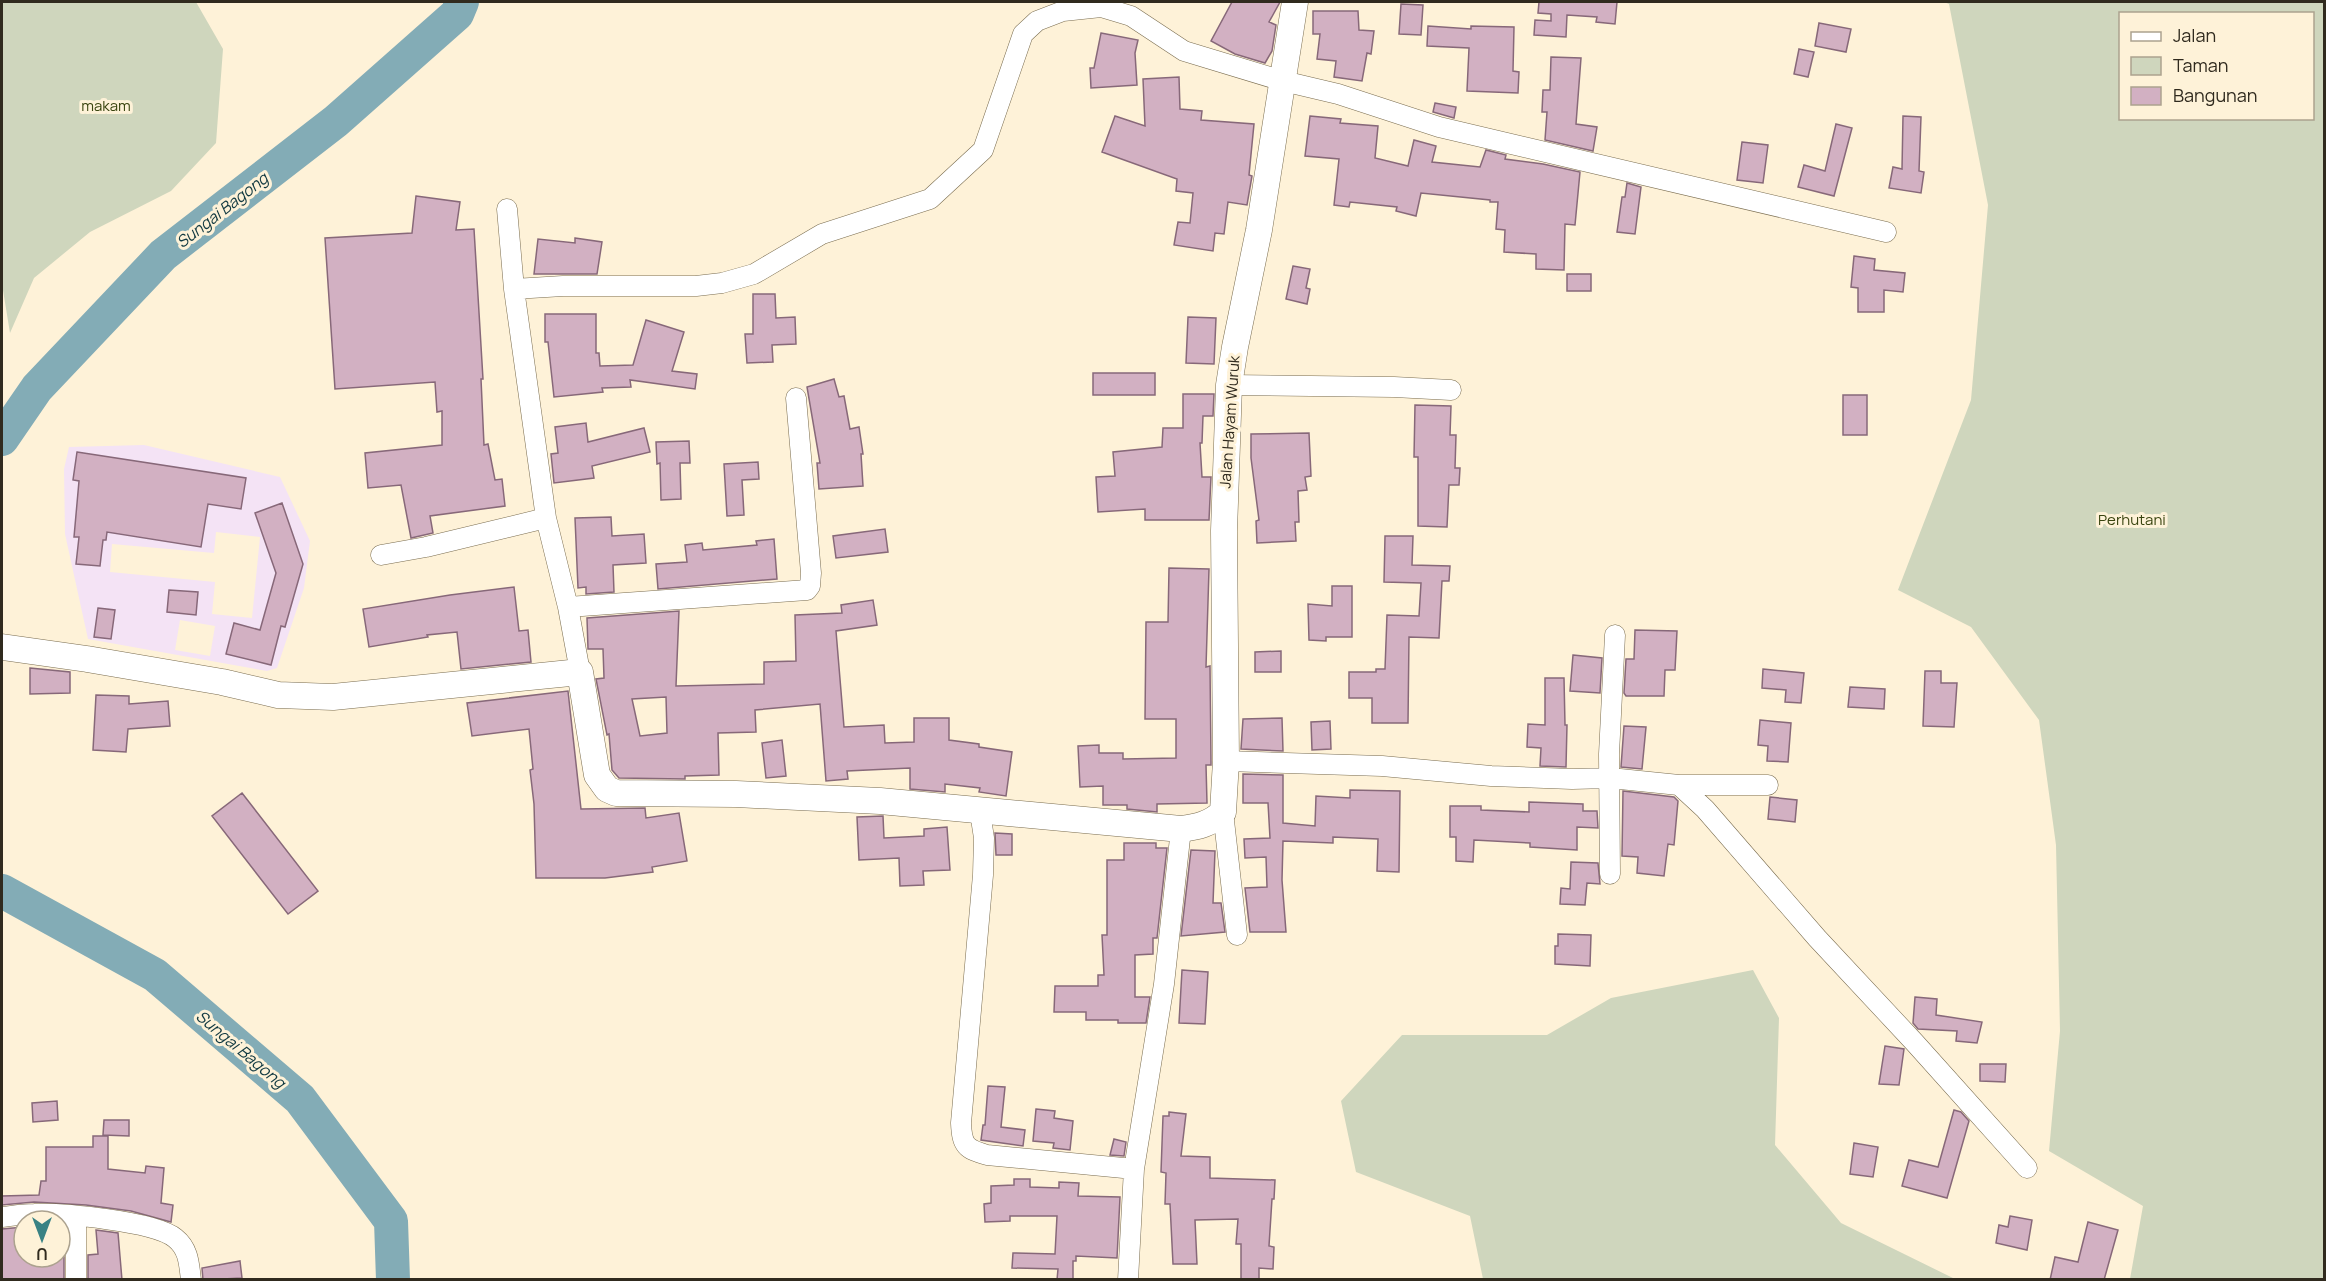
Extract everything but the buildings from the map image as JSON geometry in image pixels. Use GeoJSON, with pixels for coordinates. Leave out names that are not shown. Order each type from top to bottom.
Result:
{"type":"FeatureCollection","features":[{"type":"Feature","properties":{"kind":"street","name":"Jalan Hayam Wuruk"},"geometry":{"type":"LineString","coordinates":[[1223,812],[1226,761],[1224,531],[1229,385],[1259,230],[1295,2]]}},
{"type":"Feature","properties":{"kind":"street"},"geometry":{"type":"LineString","coordinates":[[514,289],[563,286],[696,286],[722,283],[754,274],[822,234],[930,199],[983,150],[1023,34],[1037,21],[1063,11],[1101,7],[1131,16],[1184,51],[1283,81],[1338,94],[1439,127],[1886,232]]}},
{"type":"Feature","properties":{"kind":"street"},"geometry":{"type":"LineString","coordinates":[[507,209],[514,289],[546,518],[568,607],[597,775],[607,789],[616,793],[818,797],[1181,829],[1198,826],[1218,818],[1223,812]]}},
{"type":"Feature","properties":{"kind":"street"},"geometry":{"type":"LineString","coordinates":[[1229,385],[1451,390]]}},
{"type":"Feature","properties":{"kind":"street"},"geometry":{"type":"LineString","coordinates":[[568,607],[807,590],[812,573],[796,398]]}},
{"type":"Feature","properties":{"kind":"street"},"geometry":{"type":"LineString","coordinates":[[381,555],[426,547],[546,518]]}},
{"type":"Feature","properties":{"kind":"street"},"geometry":{"type":"LineString","coordinates":[[1610,874],[1609,754],[1615,635]]}},
{"type":"Feature","properties":{"kind":"street"},"geometry":{"type":"LineString","coordinates":[[2,647],[87,658],[222,682],[278,695],[333,697],[580,672]]}},
{"type":"Feature","properties":{"kind":"street"},"geometry":{"type":"LineString","coordinates":[[1226,761],[1382,766],[1491,776],[1610,778],[1679,785],[1768,785]]}},
{"type":"Feature","properties":{"kind":"street"},"geometry":{"type":"LineString","coordinates":[[1679,785],[1706,809],[1817,938],[2027,1168]]}},
{"type":"Feature","properties":{"kind":"street"},"geometry":{"type":"LineString","coordinates":[[980,812],[984,838],[983,875],[961,1123],[962,1139],[970,1150],[987,1155],[1134,1169]]}},
{"type":"Feature","properties":{"kind":"street"},"geometry":{"type":"LineString","coordinates":[[1223,812],[1237,935]]}},
{"type":"Feature","properties":{"kind":"street"},"geometry":{"type":"LineString","coordinates":[[1128,1280],[1134,1169],[1164,984],[1181,829]]}},
{"type":"Feature","properties":{"kind":"street"},"geometry":{"type":"LineString","coordinates":[[2,1217],[34,1214],[76,1217],[120,1222],[163,1231],[175,1238],[189,1256],[191,1280]]}},
{"type":"Feature","properties":{"kind":"street"},"geometry":{"type":"LineString","coordinates":[[76,1217],[74,1256],[76,1280]]}},
{"type":"Feature","properties":{"kind":"shaded area"},"geometry":{"type":"Polygon","coordinates":[[[144,445],[280,477],[310,541],[304,588],[277,668],[267,671],[88,639],[65,534],[64,469],[69,447],[144,445]],[[77,452],[73,480],[151,492],[155,464],[77,452]],[[160,465],[156,496],[241,509],[245,478],[160,465]],[[78,497],[74,537],[106,540],[78,497]],[[282,503],[255,513],[276,573],[263,620],[285,627],[303,564],[282,503]],[[216,532],[214,553],[112,544],[110,572],[215,582],[212,614],[252,618],[260,537],[216,532]],[[78,543],[76,564],[100,566],[102,545],[78,543]],[[169,590],[168,612],[196,615],[197,592],[169,590]],[[98,608],[95,637],[111,639],[115,610],[98,608]],[[180,620],[175,650],[210,656],[215,626],[180,620]],[[278,635],[227,654],[271,665],[278,635]]]}},
{"type":"Feature","properties":{"kind":"green space","name":"makam"},"geometry":{"type":"Polygon","coordinates":[[[2,2],[196,2],[223,49],[216,143],[171,191],[90,232],[34,278],[10,333],[2,284],[2,2]]]}},
{"type":"Feature","properties":{"kind":"green space","name":"Perhutani"},"geometry":{"type":"Polygon","coordinates":[[[1944,2],[2324,2],[2324,1279],[2130,1279],[2143,1206],[2049,1151],[2060,1031],[2056,845],[2039,720],[1971,627],[1898,590],[1971,400],[1988,205],[1949,4],[1944,2]]]}},
{"type":"Feature","properties":{"kind":"green space"},"geometry":{"type":"Polygon","coordinates":[[[1753,970],[1779,1018],[1775,1145],[1841,1223],[1955,1279],[1483,1279],[1470,1216],[1356,1172],[1341,1101],[1402,1035],[1547,1035],[1611,998],[1753,970]]]}},
{"type":"Feature","properties":{"kind":"waterway","name":"Sungai Bagong"},"geometry":{"type":"LineString","coordinates":[[2,439],[37,388],[163,255],[336,121],[457,14],[462,2]]}},
{"type":"Feature","properties":{"kind":"waterway","name":"Sungai Bagong"},"geometry":{"type":"LineString","coordinates":[[2,891],[155,975],[300,1099],[391,1221],[393,1280]]}}]}
